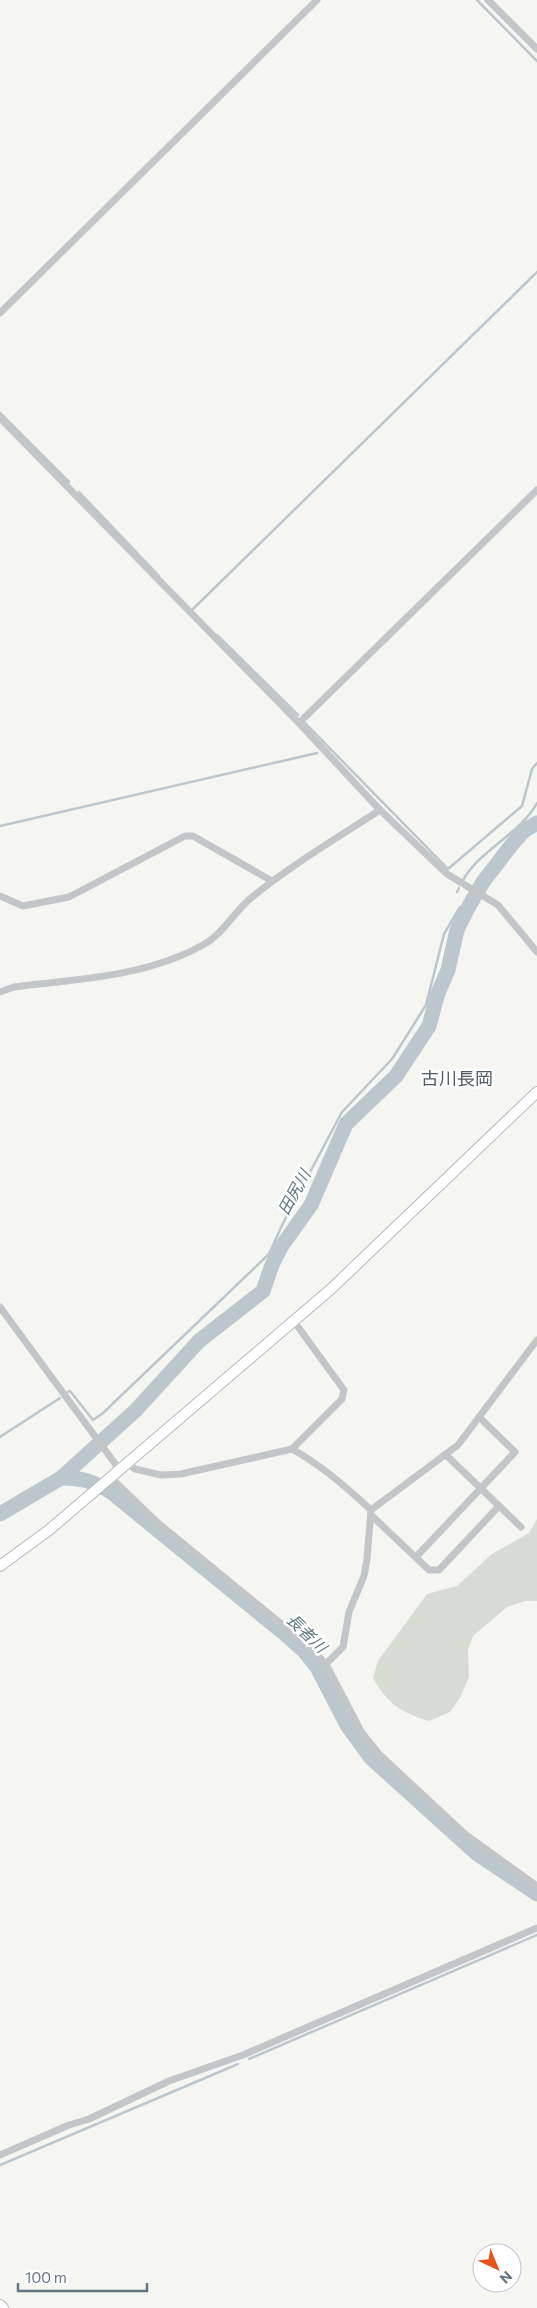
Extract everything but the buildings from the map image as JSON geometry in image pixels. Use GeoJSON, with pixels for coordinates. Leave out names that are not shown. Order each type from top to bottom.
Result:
{"type":"FeatureCollection","features":[{"type":"Feature","properties":{"kind":"street"},"geometry":{"type":"LineString","coordinates":[[2,308],[317,0]]}},
{"type":"Feature","properties":{"kind":"street"},"geometry":{"type":"LineString","coordinates":[[488,0],[537,50]]}},
{"type":"Feature","properties":{"kind":"street"},"geometry":{"type":"LineString","coordinates":[[0,418],[299,723],[380,810],[447,874],[498,905],[537,952]]}},
{"type":"Feature","properties":{"kind":"street"},"geometry":{"type":"LineString","coordinates":[[299,723],[537,490]]}},
{"type":"Feature","properties":{"kind":"street"},"geometry":{"type":"LineString","coordinates":[[0,992],[14,987],[130,972],[153,966],[202,946],[217,936],[249,900],[272,881],[380,810]]}},
{"type":"Feature","properties":{"kind":"street"},"geometry":{"type":"LineString","coordinates":[[0,896],[23,906],[69,897],[185,836],[193,836],[272,881]]}},
{"type":"Feature","properties":{"kind":"street"},"geometry":{"type":"LineString","coordinates":[[2,1567],[96,1490],[366,1257],[537,1092]]}},
{"type":"Feature","properties":{"kind":"street"},"geometry":{"type":"LineString","coordinates":[[0,1306],[105,1451],[123,1465],[160,1475],[181,1474],[292,1449],[342,1398],[344,1390],[293,1320]]}},
{"type":"Feature","properties":{"kind":"street"},"geometry":{"type":"LineString","coordinates":[[326,1664],[343,1647],[349,1612],[364,1576],[371,1512],[458,1445],[537,1340]]}},
{"type":"Feature","properties":{"kind":"street"},"geometry":{"type":"LineString","coordinates":[[416,1558],[515,1452],[479,1417]]}},
{"type":"Feature","properties":{"kind":"street"},"geometry":{"type":"LineString","coordinates":[[292,1449],[308,1458],[343,1484],[429,1570],[439,1570],[499,1506]]}},
{"type":"Feature","properties":{"kind":"street"},"geometry":{"type":"LineString","coordinates":[[446,1455],[521,1526]]}},
{"type":"Feature","properties":{"kind":"street"},"geometry":{"type":"LineString","coordinates":[[108,1479],[158,1523],[294,1634],[326,1664],[362,1732],[379,1754],[465,1834],[537,1886]]}},
{"type":"Feature","properties":{"kind":"street"},"geometry":{"type":"LineString","coordinates":[[0,2155],[68,2125],[89,2120],[169,2081],[243,2055],[537,1928]]}},
{"type":"Feature","properties":{"kind":"street"},"geometry":{"type":"LineString","coordinates":[[0,2305],[4,2308]]}},
{"type":"Feature","properties":{"kind":"shaded area"},"geometry":{"type":"Polygon","coordinates":[[[537,1519],[537,1601],[525,1601],[507,1607],[473,1636],[468,1650],[469,1677],[460,1698],[450,1712],[429,1721],[396,1706],[384,1694],[373,1678],[378,1661],[427,1594],[457,1586],[492,1554],[529,1533],[537,1519]]]}},
{"type":"Feature","properties":{"kind":"waterway"},"geometry":{"type":"LineString","coordinates":[[477,0],[537,61]]}},
{"type":"Feature","properties":{"kind":"waterway"},"geometry":{"type":"LineString","coordinates":[[192,610],[537,272]]}},
{"type":"Feature","properties":{"kind":"waterway"},"geometry":{"type":"LineString","coordinates":[[0,413],[69,482]]}},
{"type":"Feature","properties":{"kind":"waterway"},"geometry":{"type":"LineString","coordinates":[[79,492],[159,576]]}},
{"type":"Feature","properties":{"kind":"waterway"},"geometry":{"type":"LineString","coordinates":[[217,635],[298,715]]}},
{"type":"Feature","properties":{"kind":"waterway"},"geometry":{"type":"LineString","coordinates":[[305,723],[448,869],[522,806],[532,769],[537,763]]}},
{"type":"Feature","properties":{"kind":"waterway"},"geometry":{"type":"LineString","coordinates":[[0,826],[317,753]]}},
{"type":"Feature","properties":{"kind":"waterway"},"geometry":{"type":"LineString","coordinates":[[463,880],[480,859],[521,824],[537,803]]}},
{"type":"Feature","properties":{"kind":"waterway","name":"田尻川"},"geometry":{"type":"LineString","coordinates":[[0,1514],[61,1478],[136,1410],[199,1341],[263,1291],[272,1265],[281,1247],[311,1205],[346,1124],[396,1076],[429,1026],[438,993],[448,970],[457,930],[483,882],[513,843],[525,830],[537,823]]}},
{"type":"Feature","properties":{"kind":"waterway"},"geometry":{"type":"LineString","coordinates":[[457,892],[459,888]]}},
{"type":"Feature","properties":{"kind":"waterway"},"geometry":{"type":"LineString","coordinates":[[66,1393],[70,1391],[93,1420],[103,1413],[269,1254],[284,1221],[342,1112],[392,1059],[426,1005],[444,934],[460,907]]}},
{"type":"Feature","properties":{"kind":"waterway"},"geometry":{"type":"LineString","coordinates":[[0,1437],[60,1398]]}},
{"type":"Feature","properties":{"kind":"waterway","name":"長者川"},"geometry":{"type":"LineString","coordinates":[[61,1478],[75,1478],[87,1481],[111,1492],[285,1634],[305,1652],[317,1667],[347,1725],[371,1758],[476,1853],[537,1894]]}},
{"type":"Feature","properties":{"kind":"waterway"},"geometry":{"type":"LineString","coordinates":[[249,2059],[537,1935]]}},
{"type":"Feature","properties":{"kind":"waterway"},"geometry":{"type":"LineString","coordinates":[[0,2165],[238,2064]]}},
{"type":"Feature","properties":{"kind":"district","name":"古川長岡"},"geometry":{"type":"Point","coordinates":[457,1079]}}]}
